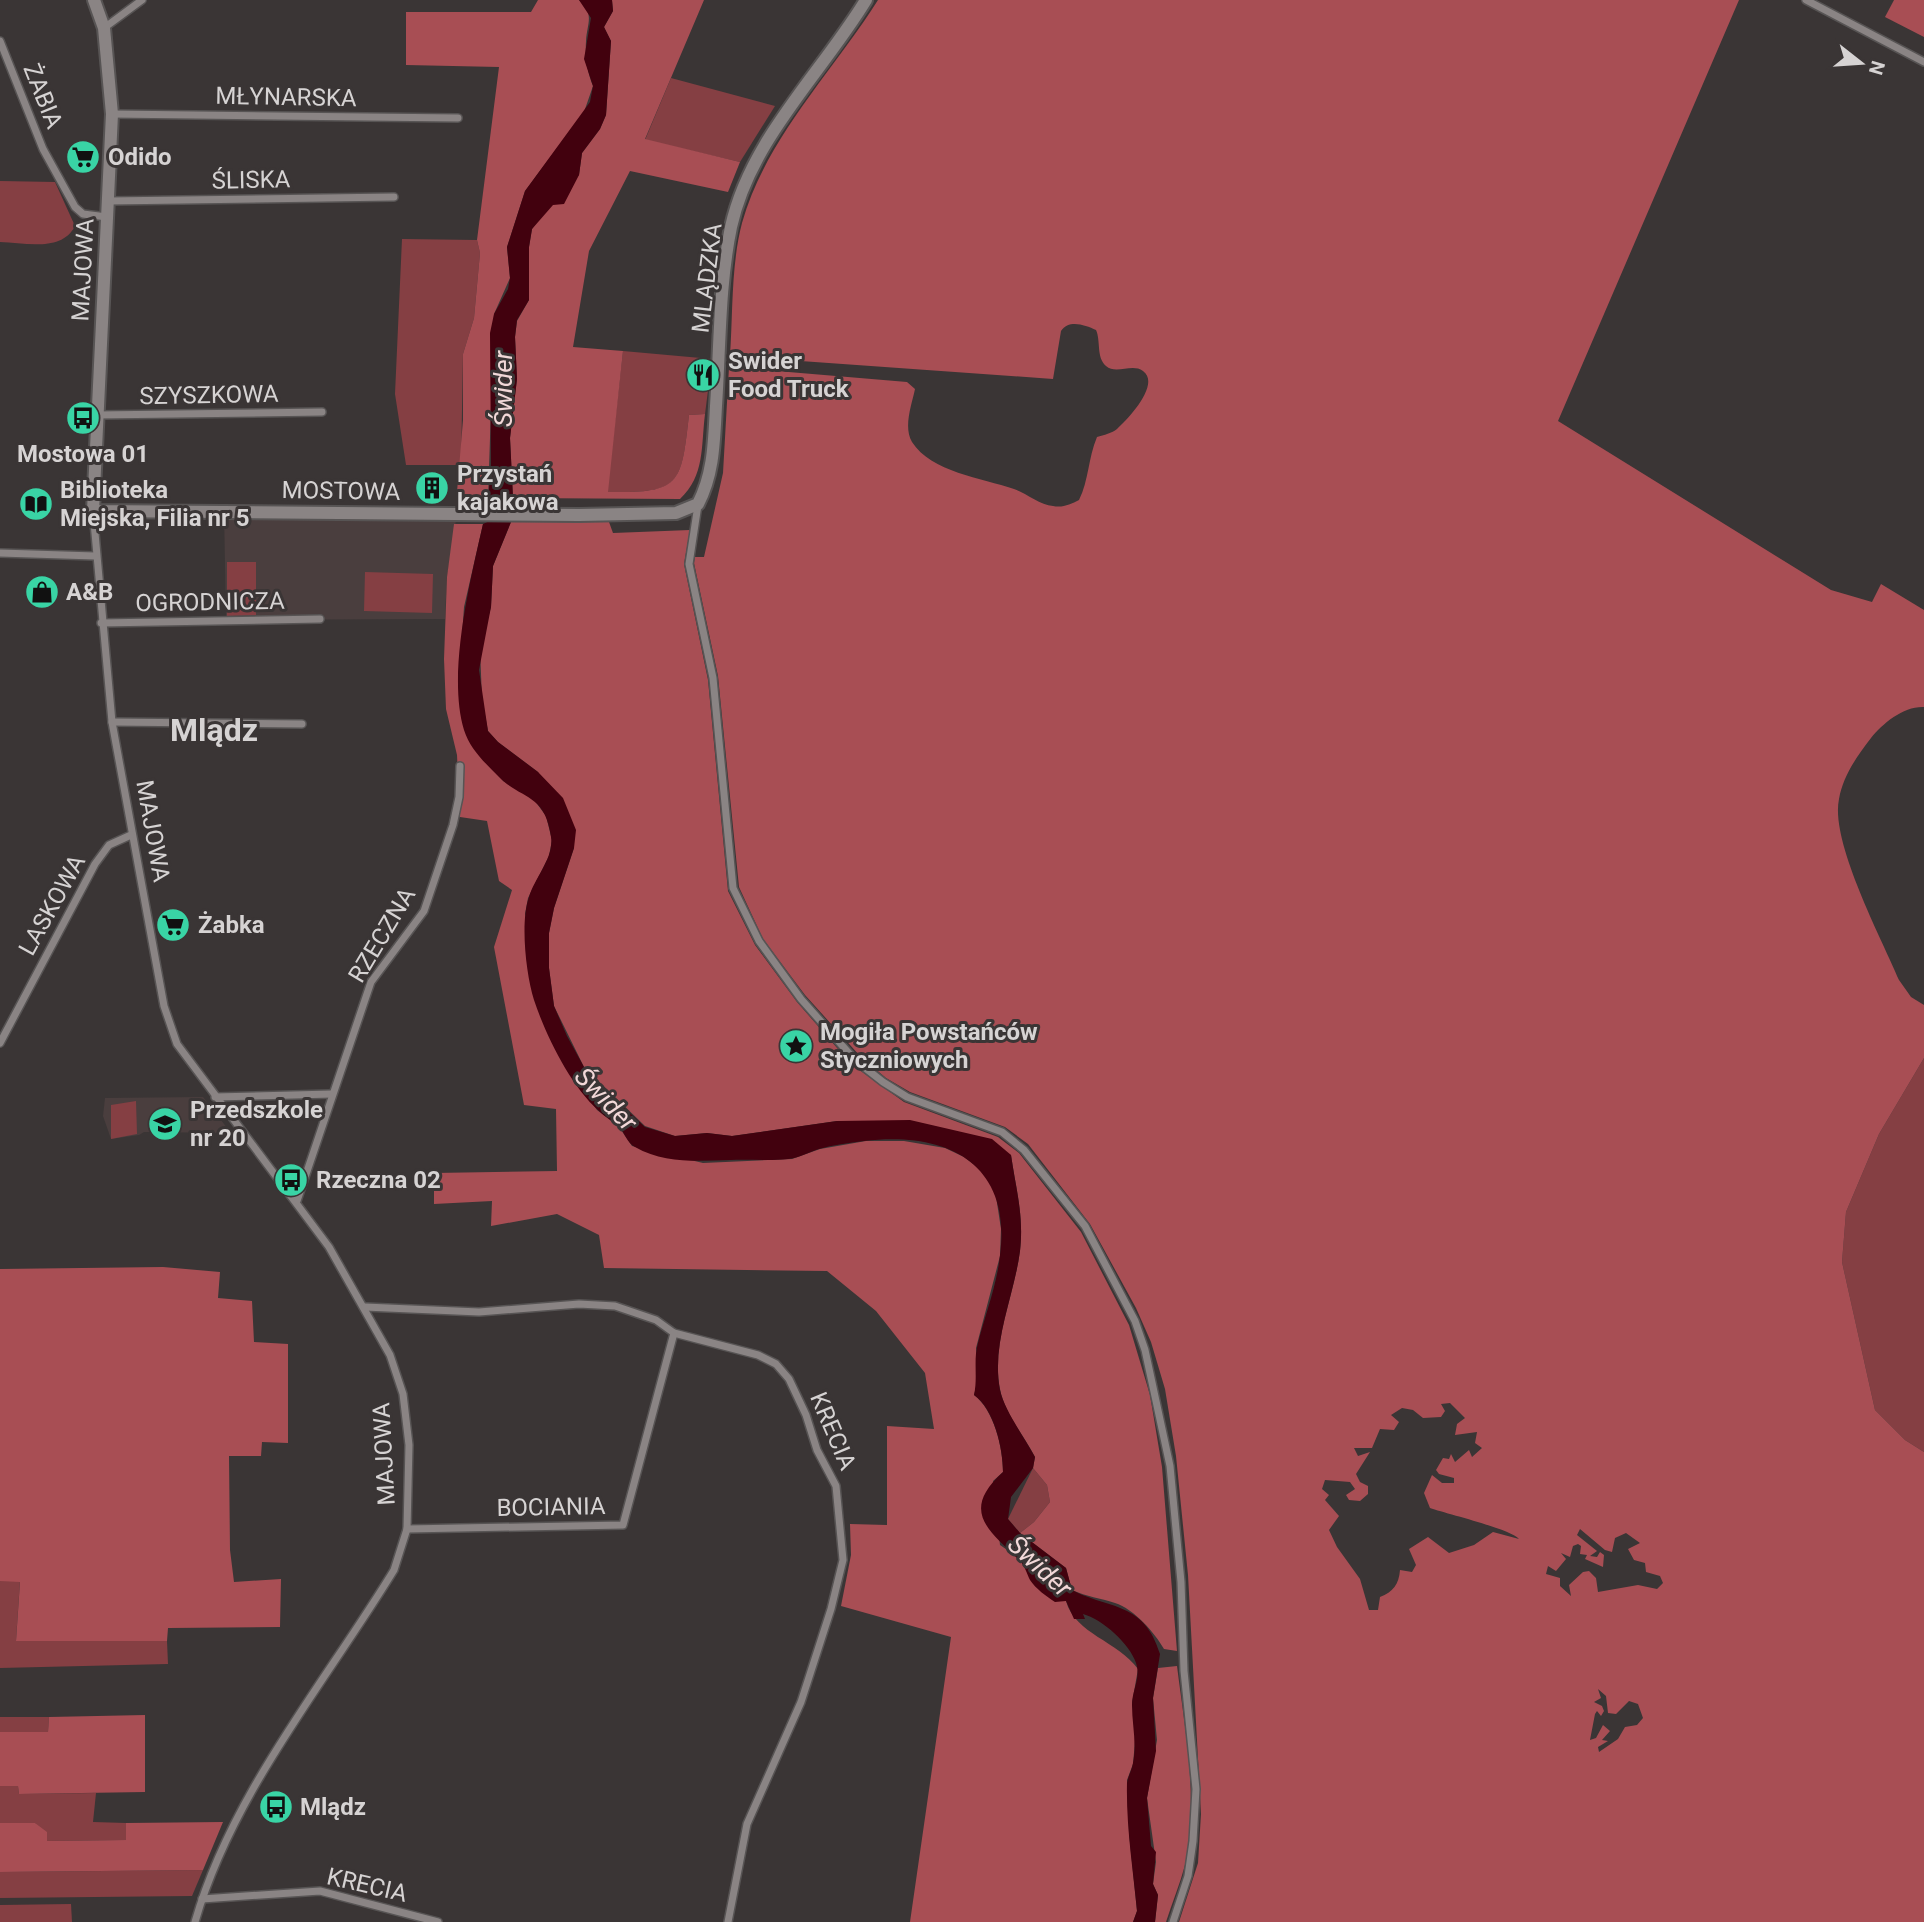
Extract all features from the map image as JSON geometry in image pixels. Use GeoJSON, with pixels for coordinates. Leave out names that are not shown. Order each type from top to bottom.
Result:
{"type":"FeatureCollection","features":[{"type":"Feature","properties":{"kind":"street","name":"MAJOWA"},"geometry":{"type":"LineString","coordinates":[[94,0],[104,28],[112,114],[96,415],[93,511],[95,556],[112,722],[164,1006],[177,1044],[297,1201],[365,1307],[390,1355],[403,1394],[409,1445],[407,1529],[394,1570],[250,1793],[226,1836],[195,1922]]}},
{"type":"Feature","properties":{"kind":"street"},"geometry":{"type":"LineString","coordinates":[[104,28],[142,0]]}},
{"type":"Feature","properties":{"kind":"street","name":"MLĄDZKA"},"geometry":{"type":"LineString","coordinates":[[698,504],[711,471],[725,266],[732,225],[744,186],[788,110],[866,0]]}},
{"type":"Feature","properties":{"kind":"street"},"geometry":{"type":"LineString","coordinates":[[1806,0],[1924,62]]}},
{"type":"Feature","properties":{"kind":"street","name":"ŻABIA"},"geometry":{"type":"LineString","coordinates":[[0,41],[43,149],[75,207],[83,214],[107,217]]}},
{"type":"Feature","properties":{"kind":"street","name":"MŁYNARSKA"},"geometry":{"type":"LineString","coordinates":[[112,114],[458,118]]}},
{"type":"Feature","properties":{"kind":"street","name":"ŚLISKA"},"geometry":{"type":"LineString","coordinates":[[108,201],[394,197]]}},
{"type":"Feature","properties":{"kind":"street","name":"SZYSZKOWA"},"geometry":{"type":"LineString","coordinates":[[96,415],[322,412]]}},
{"type":"Feature","properties":{"kind":"street"},"geometry":{"type":"LineString","coordinates":[[698,504],[689,564],[713,678],[733,888],[759,941],[801,999],[855,1060],[874,1075],[907,1097],[1002,1132],[1024,1150],[1085,1226],[1135,1321],[1145,1350],[1170,1465],[1181,1585],[1184,1671],[1196,1789],[1188,1876],[1173,1922]]}},
{"type":"Feature","properties":{"kind":"street","name":"MOSTOWA"},"geometry":{"type":"LineString","coordinates":[[93,511],[676,513],[698,504]]}},
{"type":"Feature","properties":{"kind":"street"},"geometry":{"type":"LineString","coordinates":[[0,553],[95,556]]}},
{"type":"Feature","properties":{"kind":"street","name":"OGRODNICZA"},"geometry":{"type":"LineString","coordinates":[[101,624],[320,619]]}},
{"type":"Feature","properties":{"kind":"street"},"geometry":{"type":"LineString","coordinates":[[112,722],[302,724]]}},
{"type":"Feature","properties":{"kind":"street","name":"RZECZNA"},"geometry":{"type":"LineString","coordinates":[[297,1201],[371,982],[424,911],[453,825],[459,797],[460,766]]}},
{"type":"Feature","properties":{"kind":"street","name":"LASKOWA"},"geometry":{"type":"LineString","coordinates":[[0,1043],[94,864],[109,845],[131,835]]}},
{"type":"Feature","properties":{"kind":"street"},"geometry":{"type":"LineString","coordinates":[[215,1097],[332,1094]]}},
{"type":"Feature","properties":{"kind":"street","name":"KRECIA"},"geometry":{"type":"LineString","coordinates":[[365,1307],[489,1312],[579,1304],[615,1306],[656,1320],[674,1333],[758,1355],[776,1364],[789,1379],[806,1415],[817,1450],[836,1486],[840,1505],[843,1560],[831,1609],[801,1702],[747,1824],[728,1922]]}},
{"type":"Feature","properties":{"kind":"street","name":"BOCIANIA"},"geometry":{"type":"LineString","coordinates":[[407,1529],[623,1525],[674,1333]]}},
{"type":"Feature","properties":{"kind":"street","name":"KRECIA"},"geometry":{"type":"LineString","coordinates":[[202,1899],[320,1891],[438,1922]]}},
{"type":"Feature","properties":{"kind":"shaded area"},"geometry":{"type":"Polygon","coordinates":[[[538,0],[579,0],[584,5],[589,14],[586,58],[593,86],[584,112],[525,191],[507,247],[510,278],[494,314],[488,500],[456,504],[463,420],[463,354],[474,318],[480,253],[477,240],[499,67],[406,65],[406,12],[531,12],[538,0]]]}},
{"type":"Feature","properties":{"kind":"shaded area"},"geometry":{"type":"Polygon","coordinates":[[[612,0],[704,0],[645,139],[740,162],[728,192],[630,171],[589,251],[573,347],[623,351],[608,492],[650,490],[664,487],[673,480],[683,457],[689,415],[705,414],[700,460],[694,481],[680,499],[513,498],[510,438],[517,379],[515,337],[517,321],[529,300],[529,247],[532,229],[579,175],[582,153],[600,129],[606,115],[611,41],[604,27],[613,11],[612,0]]]}},
{"type":"Feature","properties":{"kind":"shaded area"},"geometry":{"type":"Polygon","coordinates":[[[878,0],[1739,0],[1558,421],[1831,590],[1872,602],[1881,584],[1924,610],[1924,707],[1909,709],[1895,716],[1871,738],[1847,774],[1839,799],[1838,817],[1849,864],[1899,980],[1911,997],[1924,1005],[1924,1058],[1879,1134],[1846,1212],[1842,1262],[1875,1410],[1905,1440],[1924,1452],[1924,1922],[1179,1922],[1198,1863],[1201,1814],[1188,1575],[1176,1456],[1165,1389],[1151,1342],[1136,1308],[1090,1224],[1028,1144],[1005,1127],[910,1092],[886,1078],[860,1056],[805,995],[763,939],[739,887],[718,676],[694,563],[695,557],[704,557],[723,473],[729,367],[907,382],[915,389],[909,416],[909,436],[921,452],[944,467],[1057,506],[1079,500],[1097,437],[1113,432],[1122,424],[1141,401],[1148,384],[1148,377],[1139,369],[1114,369],[1106,366],[1101,358],[1096,330],[1077,324],[1068,325],[1061,331],[1053,379],[730,356],[738,239],[753,192],[783,134],[878,0]],[[1450,1403],[1441,1404],[1445,1411],[1441,1417],[1423,1418],[1413,1410],[1402,1408],[1391,1415],[1399,1422],[1394,1430],[1380,1429],[1372,1448],[1354,1448],[1358,1456],[1370,1452],[1356,1474],[1360,1482],[1368,1486],[1368,1494],[1360,1501],[1349,1500],[1346,1495],[1355,1489],[1350,1482],[1325,1480],[1322,1489],[1329,1495],[1325,1500],[1339,1516],[1329,1530],[1337,1547],[1360,1579],[1369,1610],[1378,1610],[1380,1597],[1394,1587],[1400,1570],[1412,1572],[1416,1565],[1409,1549],[1428,1537],[1449,1553],[1474,1545],[1493,1532],[1519,1539],[1492,1526],[1430,1508],[1424,1493],[1432,1475],[1442,1483],[1454,1483],[1454,1478],[1439,1474],[1436,1470],[1443,1458],[1449,1459],[1451,1454],[1455,1462],[1469,1450],[1472,1457],[1482,1448],[1475,1443],[1477,1432],[1455,1435],[1457,1424],[1465,1418],[1450,1403]],[[1580,1529],[1577,1535],[1597,1551],[1590,1556],[1597,1557],[1600,1552],[1604,1555],[1603,1567],[1585,1559],[1587,1555],[1580,1554],[1581,1546],[1578,1544],[1573,1546],[1570,1557],[1561,1553],[1566,1559],[1556,1571],[1548,1566],[1546,1574],[1560,1578],[1560,1586],[1571,1596],[1569,1585],[1583,1572],[1589,1571],[1596,1578],[1598,1592],[1638,1585],[1657,1589],[1663,1583],[1660,1576],[1646,1572],[1645,1563],[1634,1560],[1628,1549],[1640,1543],[1626,1533],[1615,1538],[1612,1552],[1605,1550],[1580,1529]],[[1598,1689],[1601,1698],[1594,1702],[1602,1706],[1604,1711],[1601,1716],[1597,1711],[1595,1714],[1590,1740],[1596,1738],[1603,1725],[1610,1731],[1602,1740],[1608,1741],[1598,1747],[1599,1752],[1618,1739],[1625,1727],[1637,1725],[1643,1718],[1638,1704],[1629,1701],[1616,1714],[1608,1713],[1606,1696],[1598,1689]]]}},
{"type":"Feature","properties":{"kind":"shaded area"},"geometry":{"type":"Polygon","coordinates":[[[1894,0],[1924,0],[1924,37],[1885,17],[1894,0]]]}},
{"type":"Feature","properties":{"kind":"shaded area"},"geometry":{"type":"Polygon","coordinates":[[[671,78],[775,106],[740,162],[645,140],[671,78]]]}},
{"type":"Feature","properties":{"kind":"shaded area"},"geometry":{"type":"Polygon","coordinates":[[[0,181],[55,182],[75,226],[61,240],[52,243],[0,242],[0,181]]]}},
{"type":"Feature","properties":{"kind":"shaded area"},"geometry":{"type":"Polygon","coordinates":[[[402,239],[477,240],[480,253],[474,318],[463,354],[461,465],[406,465],[395,394],[402,239]]]}},
{"type":"Feature","properties":{"kind":"shaded area"},"geometry":{"type":"Polygon","coordinates":[[[623,351],[712,359],[705,414],[689,415],[683,457],[673,480],[663,487],[650,490],[607,492],[623,351]]]}},
{"type":"Feature","properties":{"kind":"shaded area"},"geometry":{"type":"Polygon","coordinates":[[[224,511],[457,514],[447,577],[445,619],[226,620],[224,511]]]}},
{"type":"Feature","properties":{"kind":"shaded area"},"geometry":{"type":"Polygon","coordinates":[[[511,522],[609,522],[613,533],[690,530],[684,564],[708,680],[728,891],[755,945],[797,1002],[851,1064],[904,1102],[998,1137],[1019,1153],[1081,1232],[1129,1325],[1150,1395],[1162,1467],[1177,1651],[1164,1649],[1143,1622],[1129,1610],[1072,1590],[1066,1568],[1020,1533],[1034,1522],[1050,1502],[1047,1485],[1033,1468],[1035,1457],[1002,1398],[998,1372],[998,1354],[1021,1238],[1019,1203],[1011,1155],[837,1121],[732,1136],[707,1133],[675,1136],[645,1126],[584,1067],[554,1006],[549,968],[549,933],[554,908],[574,848],[538,772],[498,742],[488,731],[482,699],[480,649],[491,607],[493,566],[511,522]]]}},
{"type":"Feature","properties":{"kind":"shaded area"},"geometry":{"type":"Polygon","coordinates":[[[454,524],[483,524],[464,607],[459,679],[503,781],[532,797],[546,816],[552,840],[549,856],[528,898],[525,914],[574,1079],[597,1110],[619,1127],[632,1146],[703,1163],[792,1159],[820,1149],[866,1141],[904,1141],[945,1148],[964,1157],[985,1173],[995,1190],[1001,1229],[1000,1256],[976,1348],[978,1380],[974,1395],[992,1420],[1001,1452],[1003,1472],[993,1481],[1000,1545],[1020,1560],[1042,1592],[1066,1601],[1078,1622],[1120,1651],[1138,1669],[1132,1703],[1136,1730],[1133,1764],[1127,1780],[1137,1911],[1133,1922],[910,1922],[951,1637],[841,1606],[851,1555],[850,1524],[887,1525],[887,1426],[934,1429],[925,1373],[876,1311],[827,1271],[604,1268],[599,1235],[557,1214],[491,1226],[492,1201],[434,1204],[434,1173],[557,1171],[556,1109],[524,1105],[494,947],[512,890],[499,881],[487,821],[460,817],[457,755],[446,709],[444,659],[447,577],[454,524]]]}},
{"type":"Feature","properties":{"kind":"shaded area"},"geometry":{"type":"Polygon","coordinates":[[[227,562],[256,562],[256,615],[227,616],[227,562]]]}},
{"type":"Feature","properties":{"kind":"shaded area"},"geometry":{"type":"Polygon","coordinates":[[[365,572],[433,574],[432,613],[364,611],[365,572]]]}},
{"type":"Feature","properties":{"kind":"shaded area"},"geometry":{"type":"Polygon","coordinates":[[[1924,1058],[1924,1452],[1905,1440],[1875,1410],[1842,1262],[1846,1212],[1879,1134],[1924,1058]]]}},
{"type":"Feature","properties":{"kind":"shaded area","name":"Przedszkole nr 20"},"geometry":{"type":"Polygon","coordinates":[[[203,1097],[231,1133],[144,1132],[111,1139],[103,1116],[105,1098],[203,1097]]]}},
{"type":"Feature","properties":{"kind":"shaded area"},"geometry":{"type":"Polygon","coordinates":[[[136,1101],[137,1134],[111,1139],[111,1105],[136,1101]]]}},
{"type":"Feature","properties":{"kind":"shaded area"},"geometry":{"type":"Polygon","coordinates":[[[163,1267],[220,1272],[218,1298],[252,1301],[254,1342],[288,1344],[288,1443],[262,1442],[261,1456],[229,1456],[230,1550],[234,1582],[281,1579],[280,1627],[168,1628],[167,1641],[16,1641],[20,1582],[0,1581],[0,1269],[163,1267]]]}},
{"type":"Feature","properties":{"kind":"shaded area"},"geometry":{"type":"Polygon","coordinates":[[[1033,1468],[1047,1485],[1050,1502],[1034,1522],[1020,1533],[1008,1519],[1033,1468]]]}},
{"type":"Feature","properties":{"kind":"shaded area"},"geometry":{"type":"Polygon","coordinates":[[[0,1581],[20,1581],[16,1640],[167,1641],[168,1664],[0,1668],[0,1581]]]}},
{"type":"Feature","properties":{"kind":"shaded area"},"geometry":{"type":"Polygon","coordinates":[[[1177,1666],[1191,1791],[1189,1840],[1185,1865],[1166,1922],[1155,1922],[1158,1895],[1153,1884],[1156,1862],[1147,1798],[1157,1740],[1153,1698],[1158,1668],[1177,1666]]]}},
{"type":"Feature","properties":{"kind":"shaded area"},"geometry":{"type":"Polygon","coordinates":[[[145,1715],[145,1792],[19,1794],[18,1786],[0,1786],[0,1732],[48,1732],[49,1717],[145,1715]]]}},
{"type":"Feature","properties":{"kind":"shaded area"},"geometry":{"type":"Polygon","coordinates":[[[0,1717],[49,1717],[48,1732],[0,1732],[0,1717]]]}},
{"type":"Feature","properties":{"kind":"shaded area"},"geometry":{"type":"Polygon","coordinates":[[[0,1786],[18,1786],[19,1794],[96,1793],[93,1822],[126,1823],[127,1840],[47,1841],[35,1823],[0,1823],[0,1786]]]}},
{"type":"Feature","properties":{"kind":"shaded area"},"geometry":{"type":"Polygon","coordinates":[[[223,1822],[203,1870],[0,1872],[0,1823],[35,1823],[47,1832],[47,1841],[126,1840],[126,1823],[223,1822]]]}},
{"type":"Feature","properties":{"kind":"shaded area"},"geometry":{"type":"Polygon","coordinates":[[[203,1870],[192,1896],[0,1898],[0,1872],[203,1870]]]}},
{"type":"Feature","properties":{"kind":"shaded area"},"geometry":{"type":"Polygon","coordinates":[[[71,1904],[72,1922],[0,1922],[0,1905],[71,1904]]]}},
{"type":"Feature","properties":{"kind":"water","name":"Świder"},"geometry":{"type":"Polygon","coordinates":[[[579,0],[612,0],[613,11],[604,27],[611,41],[606,115],[600,129],[582,153],[579,175],[564,204],[553,205],[532,229],[529,247],[529,300],[517,320],[515,337],[517,379],[510,438],[513,498],[508,513],[511,522],[493,566],[491,607],[479,670],[488,731],[498,742],[538,772],[563,798],[576,830],[574,848],[554,908],[549,933],[549,968],[554,1006],[584,1067],[645,1127],[675,1136],[707,1133],[732,1136],[837,1121],[910,1120],[992,1139],[1011,1155],[1019,1203],[1021,1238],[1001,1337],[998,1372],[1006,1407],[1035,1457],[1033,1468],[1011,1497],[1008,1519],[1020,1533],[1066,1568],[1072,1590],[1124,1610],[1145,1624],[1160,1654],[1153,1698],[1156,1751],[1147,1798],[1151,1846],[1156,1852],[1153,1884],[1158,1895],[1155,1922],[1133,1922],[1137,1911],[1127,1783],[1134,1756],[1132,1700],[1137,1674],[1136,1663],[1122,1640],[1107,1627],[1083,1614],[1085,1619],[1074,1619],[1066,1601],[1055,1602],[1035,1586],[1022,1563],[990,1530],[981,1510],[990,1486],[1003,1472],[1001,1452],[992,1419],[974,1395],[977,1349],[994,1289],[1000,1255],[1001,1223],[995,1197],[984,1176],[968,1160],[947,1148],[894,1139],[835,1145],[781,1160],[682,1160],[646,1152],[632,1145],[619,1127],[599,1111],[578,1088],[552,1044],[534,1000],[527,963],[525,920],[529,897],[550,852],[548,823],[538,805],[499,777],[470,743],[459,707],[459,655],[467,599],[483,524],[494,519],[497,505],[488,500],[491,465],[490,333],[494,314],[508,289],[510,278],[507,247],[525,191],[590,102],[593,86],[584,59],[591,18],[579,0]]]}},
{"type":"Feature","properties":{"kind":"place","name":"Odido"},"geometry":{"type":"Point","coordinates":[83,157]}},
{"type":"Feature","properties":{"kind":"place","name":"Swider Food Truck"},"geometry":{"type":"Point","coordinates":[703,375]}},
{"type":"Feature","properties":{"kind":"place","name":"Mostowa 01"},"geometry":{"type":"Point","coordinates":[83,418]}},
{"type":"Feature","properties":{"kind":"place","name":"Przystań kajakowa"},"geometry":{"type":"Point","coordinates":[432,488]}},
{"type":"Feature","properties":{"kind":"place","name":"Biblioteka Miejska, Filia nr 5"},"geometry":{"type":"Point","coordinates":[36,504]}},
{"type":"Feature","properties":{"kind":"place","name":"A&B"},"geometry":{"type":"Point","coordinates":[42,592]}},
{"type":"Feature","properties":{"kind":"place","name":"Żabka"},"geometry":{"type":"Point","coordinates":[173,925]}},
{"type":"Feature","properties":{"kind":"place","name":"Mogiła Powstańców Styczniowych"},"geometry":{"type":"Point","coordinates":[796,1046]}},
{"type":"Feature","properties":{"kind":"place","name":"Przedszkole nr 20"},"geometry":{"type":"Point","coordinates":[165,1124]}},
{"type":"Feature","properties":{"kind":"place","name":"Rzeczna 02"},"geometry":{"type":"Point","coordinates":[291,1180]}},
{"type":"Feature","properties":{"kind":"place","name":"Mlądz"},"geometry":{"type":"Point","coordinates":[276,1807]}},
{"type":"Feature","properties":{"kind":"district","name":"Mlądz"},"geometry":{"type":"Point","coordinates":[214,730]}}]}
